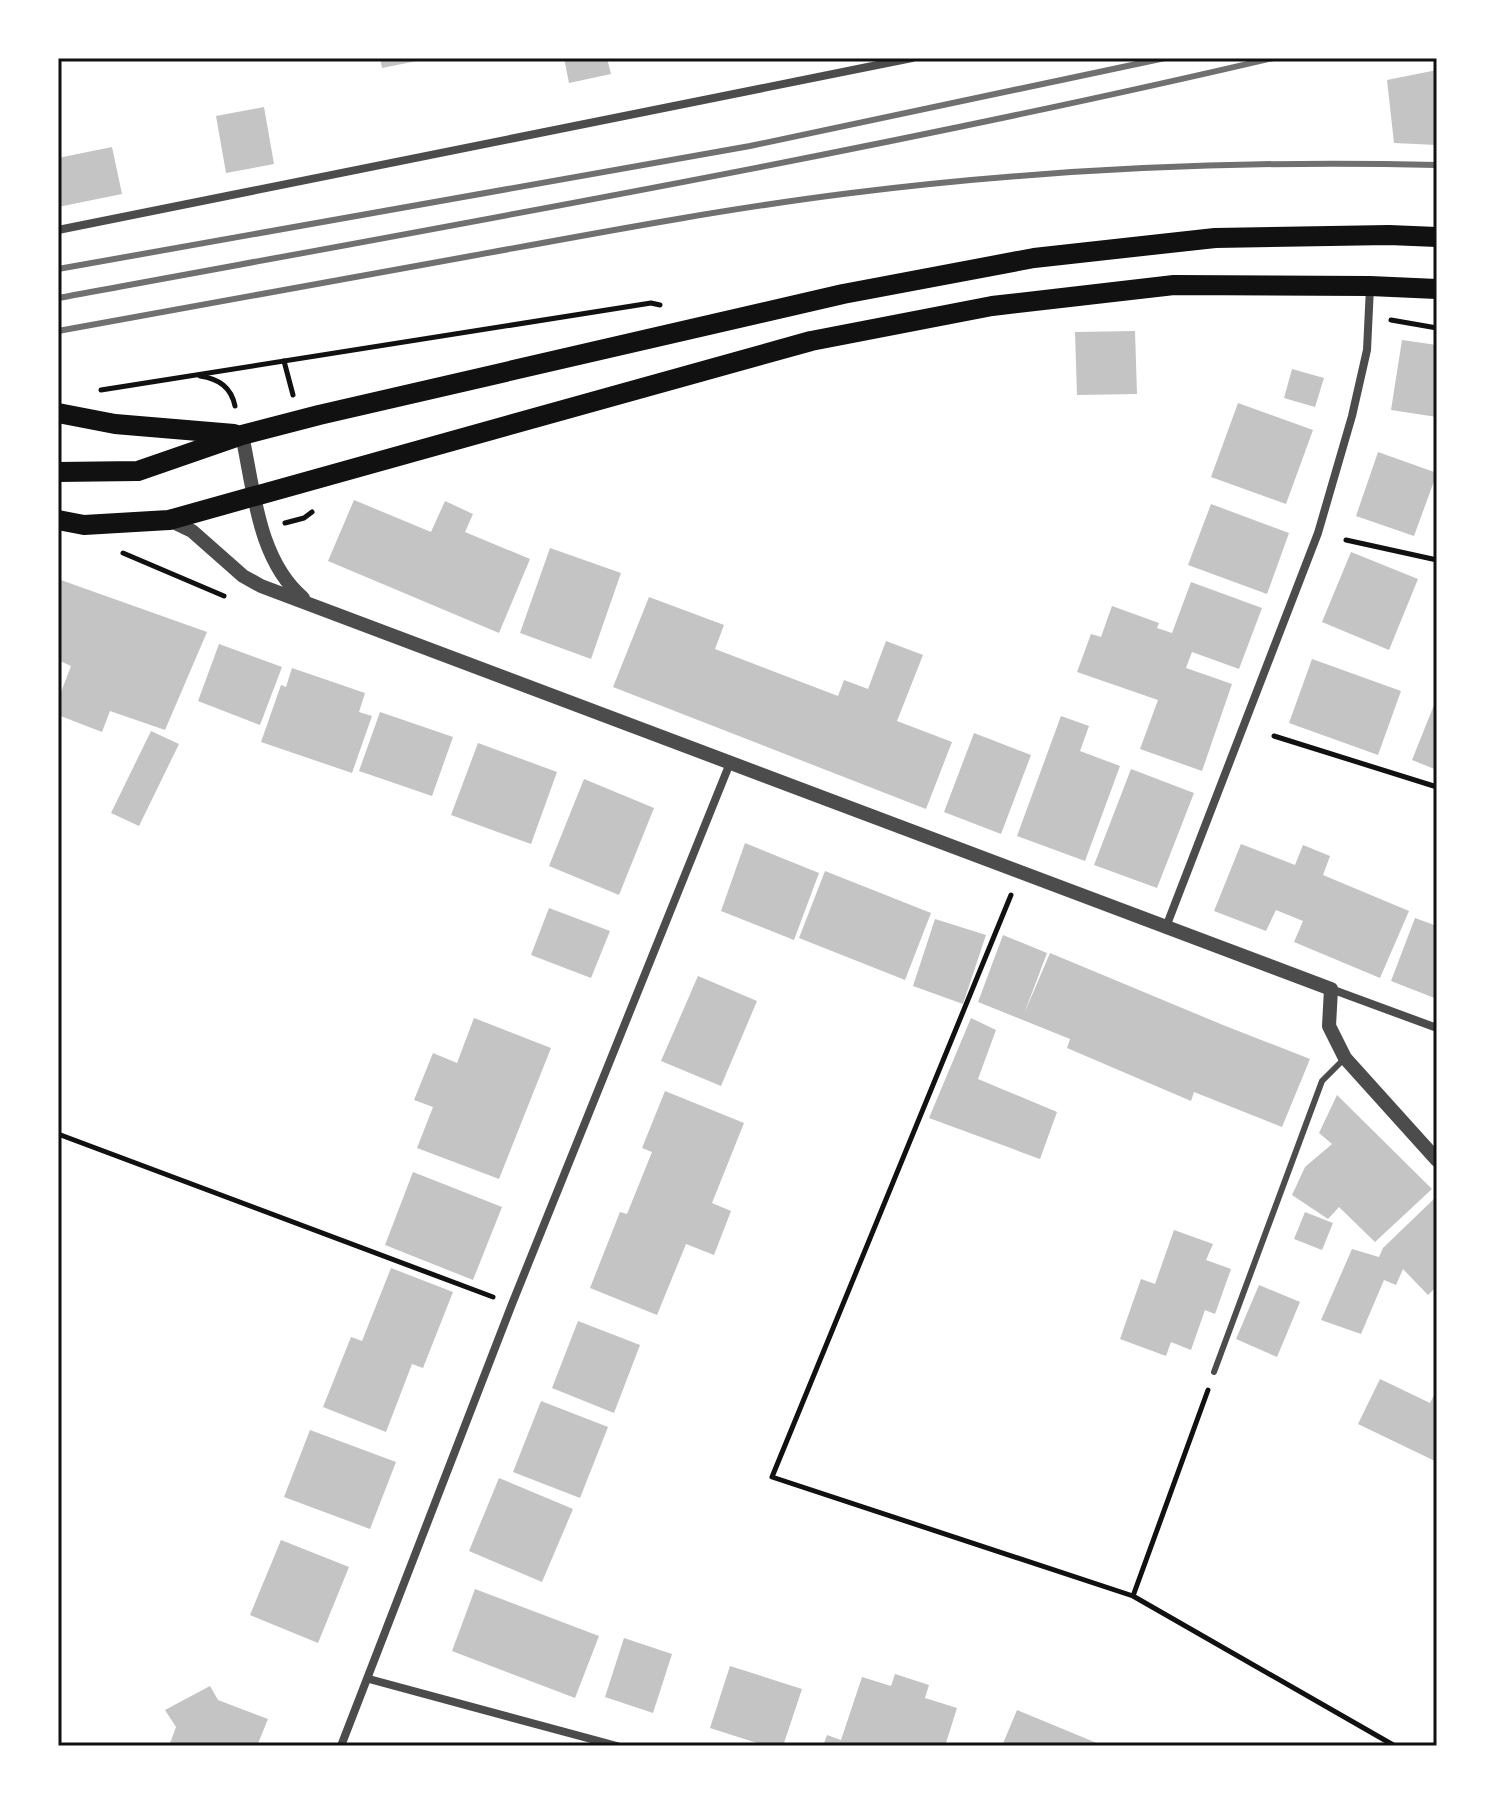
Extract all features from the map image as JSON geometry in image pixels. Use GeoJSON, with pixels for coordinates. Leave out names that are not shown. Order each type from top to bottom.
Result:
{"type":"FeatureCollection","features":[{"type":"Feature","properties":{"kind":"main road"},"geometry":{"type":"LineString","coordinates":[[58,472],[138,471],[242,435],[319,415],[843,294],[1034,258],[1215,238],[1437,237]]}},
{"type":"Feature","properties":{"kind":"main road"},"geometry":{"type":"LineString","coordinates":[[58,520],[84,525],[169,520],[811,341],[977,309],[1174,285],[1437,289]]}},
{"type":"Feature","properties":{"kind":"main road"},"geometry":{"type":"LineString","coordinates":[[58,413],[115,424],[242,435]]}},
{"type":"Feature","properties":{"kind":"street"},"geometry":{"type":"LineString","coordinates":[[58,230],[912,58]]}},
{"type":"Feature","properties":{"kind":"street"},"geometry":{"type":"LineString","coordinates":[[1166,927],[1318,533],[1352,416],[1367,350],[1370,286]]}},
{"type":"Feature","properties":{"kind":"street"},"geometry":{"type":"LineString","coordinates":[[242,435],[274,564],[287,584],[312,606]]}},
{"type":"Feature","properties":{"kind":"street"},"geometry":{"type":"LineString","coordinates":[[169,520],[192,531],[243,576],[312,606],[1437,1028]]}},
{"type":"Feature","properties":{"kind":"street"},"geometry":{"type":"LineString","coordinates":[[341,1746],[512,1304],[730,763]]}},
{"type":"Feature","properties":{"kind":"street"},"geometry":{"type":"LineString","coordinates":[[1331,989],[1329,1026],[1345,1058],[1437,1160]]}},
{"type":"Feature","properties":{"kind":"street"},"geometry":{"type":"LineString","coordinates":[[369,1679],[617,1746]]}},
{"type":"Feature","properties":{"kind":"lane"},"geometry":{"type":"LineString","coordinates":[[1214,1372],[1322,1081],[1345,1058]]}},
{"type":"Feature","properties":{"kind":"path"},"geometry":{"type":"LineString","coordinates":[[95,391],[651,303]]}},
{"type":"Feature","properties":{"kind":"path"},"geometry":{"type":"LineString","coordinates":[[1369,313],[1398,322],[1437,328]]}},
{"type":"Feature","properties":{"kind":"path"},"geometry":{"type":"LineString","coordinates":[[195,375],[223,383],[233,396],[242,435]]}},
{"type":"Feature","properties":{"kind":"path"},"geometry":{"type":"LineString","coordinates":[[1346,540],[1437,560]]}},
{"type":"Feature","properties":{"kind":"path"},"geometry":{"type":"LineString","coordinates":[[1274,736],[1437,787]]}},
{"type":"Feature","properties":{"kind":"path"},"geometry":{"type":"LineString","coordinates":[[1021,872],[772,1477],[1133,1596],[1395,1746]]}},
{"type":"Feature","properties":{"kind":"path"},"geometry":{"type":"LineString","coordinates":[[58,1134],[512,1304]]}},
{"type":"Feature","properties":{"kind":"path"},"geometry":{"type":"LineString","coordinates":[[1133,1596],[1214,1372]]}},
{"type":"Feature","properties":{"kind":"building"},"geometry":{"type":"Polygon","coordinates":[[[380,58],[416,58],[417,61],[382,68],[380,58]]]}},
{"type":"Feature","properties":{"kind":"building"},"geometry":{"type":"Polygon","coordinates":[[[564,58],[607,58],[611,74],[569,83],[564,58]]]}},
{"type":"Feature","properties":{"kind":"building"},"geometry":{"type":"Polygon","coordinates":[[[1437,70],[1437,145],[1394,143],[1387,80],[1437,70]]]}},
{"type":"Feature","properties":{"kind":"building"},"geometry":{"type":"Polygon","coordinates":[[[264,107],[274,164],[226,173],[216,116],[264,107]]]}},
{"type":"Feature","properties":{"kind":"building"},"geometry":{"type":"Polygon","coordinates":[[[112,147],[122,194],[58,207],[58,158],[112,147]]]}},
{"type":"Feature","properties":{"kind":"building"},"geometry":{"type":"Polygon","coordinates":[[[1135,331],[1137,394],[1077,395],[1075,332],[1135,331]]]}},
{"type":"Feature","properties":{"kind":"building"},"geometry":{"type":"Polygon","coordinates":[[[1402,340],[1437,345],[1437,417],[1391,410],[1402,340]]]}},
{"type":"Feature","properties":{"kind":"building"},"geometry":{"type":"Polygon","coordinates":[[[1292,369],[1324,378],[1315,407],[1284,398],[1292,369]]]}},
{"type":"Feature","properties":{"kind":"building"},"geometry":{"type":"Polygon","coordinates":[[[1238,403],[1313,430],[1286,504],[1211,477],[1238,403]]]}},
{"type":"Feature","properties":{"kind":"building"},"geometry":{"type":"Polygon","coordinates":[[[1378,452],[1437,473],[1414,536],[1356,516],[1378,452]]]}},
{"type":"Feature","properties":{"kind":"building"},"geometry":{"type":"Polygon","coordinates":[[[354,500],[431,532],[445,501],[473,514],[465,532],[530,559],[499,633],[328,561],[354,500]]]}},
{"type":"Feature","properties":{"kind":"building"},"geometry":{"type":"Polygon","coordinates":[[[1211,504],[1289,533],[1267,594],[1188,565],[1211,504]]]}},
{"type":"Feature","properties":{"kind":"building"},"geometry":{"type":"Polygon","coordinates":[[[550,548],[621,573],[591,659],[520,633],[550,548]]]}},
{"type":"Feature","properties":{"kind":"building"},"geometry":{"type":"Polygon","coordinates":[[[1351,552],[1418,579],[1389,650],[1322,622],[1351,552]]]}},
{"type":"Feature","properties":{"kind":"building"},"geometry":{"type":"Polygon","coordinates":[[[58,579],[207,632],[165,730],[110,711],[102,732],[58,715],[58,700],[71,666],[58,660],[58,579]]]}},
{"type":"Feature","properties":{"kind":"building"},"geometry":{"type":"Polygon","coordinates":[[[1191,582],[1262,608],[1239,669],[1192,652],[1186,668],[1232,684],[1202,771],[1140,749],[1158,700],[1077,672],[1091,634],[1101,637],[1112,606],[1159,623],[1157,628],[1172,633],[1191,582]]]}},
{"type":"Feature","properties":{"kind":"building"},"geometry":{"type":"Polygon","coordinates":[[[649,597],[724,625],[715,649],[838,696],[844,680],[868,689],[886,641],[923,655],[897,721],[952,742],[926,809],[613,687],[649,597]]]}},
{"type":"Feature","properties":{"kind":"building"},"geometry":{"type":"Polygon","coordinates":[[[219,644],[282,667],[260,725],[198,701],[219,644]]]}},
{"type":"Feature","properties":{"kind":"building"},"geometry":{"type":"Polygon","coordinates":[[[1312,659],[1401,691],[1378,755],[1289,723],[1312,659]]]}},
{"type":"Feature","properties":{"kind":"building"},"geometry":{"type":"Polygon","coordinates":[[[292,668],[365,693],[359,712],[372,716],[352,773],[261,742],[281,685],[286,687],[292,668]]]}},
{"type":"Feature","properties":{"kind":"building"},"geometry":{"type":"Polygon","coordinates":[[[1434,705],[1437,706],[1437,770],[1412,760],[1434,705]]]}},
{"type":"Feature","properties":{"kind":"building"},"geometry":{"type":"Polygon","coordinates":[[[380,712],[453,737],[432,796],[359,771],[380,712]]]}},
{"type":"Feature","properties":{"kind":"building"},"geometry":{"type":"Polygon","coordinates":[[[1061,716],[1089,726],[1080,751],[1120,766],[1085,861],[1017,836],[1061,716]]]}},
{"type":"Feature","properties":{"kind":"building"},"geometry":{"type":"Polygon","coordinates":[[[151,731],[179,744],[139,826],[111,813],[151,731]]]}},
{"type":"Feature","properties":{"kind":"building"},"geometry":{"type":"Polygon","coordinates":[[[974,733],[1031,755],[1001,834],[944,812],[974,733]]]}},
{"type":"Feature","properties":{"kind":"building"},"geometry":{"type":"Polygon","coordinates":[[[478,743],[557,772],[531,844],[451,815],[478,743]]]}},
{"type":"Feature","properties":{"kind":"building"},"geometry":{"type":"Polygon","coordinates":[[[1131,769],[1194,793],[1157,888],[1094,865],[1131,769]]]}},
{"type":"Feature","properties":{"kind":"building"},"geometry":{"type":"Polygon","coordinates":[[[584,779],[654,808],[619,895],[549,866],[584,779]]]}},
{"type":"Feature","properties":{"kind":"building"},"geometry":{"type":"Polygon","coordinates":[[[745,843],[819,873],[794,940],[721,911],[745,843]]]}},
{"type":"Feature","properties":{"kind":"building"},"geometry":{"type":"Polygon","coordinates":[[[1241,844],[1295,865],[1303,845],[1330,856],[1323,875],[1409,911],[1380,978],[1294,942],[1303,921],[1276,910],[1266,931],[1214,911],[1241,844]]]}},
{"type":"Feature","properties":{"kind":"building"},"geometry":{"type":"Polygon","coordinates":[[[825,871],[931,913],[905,980],[799,938],[825,871]]]}},
{"type":"Feature","properties":{"kind":"building"},"geometry":{"type":"Polygon","coordinates":[[[549,908],[610,931],[591,978],[531,955],[549,908]]]}},
{"type":"Feature","properties":{"kind":"building"},"geometry":{"type":"Polygon","coordinates":[[[1415,918],[1437,926],[1437,999],[1391,981],[1415,918]]]}},
{"type":"Feature","properties":{"kind":"building"},"geometry":{"type":"Polygon","coordinates":[[[935,919],[986,935],[963,1004],[913,986],[935,919]]]}},
{"type":"Feature","properties":{"kind":"building"},"geometry":{"type":"Polygon","coordinates":[[[1003,935],[1047,953],[1024,1014],[1050,953],[1310,1059],[1282,1127],[1194,1092],[1191,1101],[1067,1048],[1070,1039],[978,1002],[1003,935]]]}},
{"type":"Feature","properties":{"kind":"building"},"geometry":{"type":"Polygon","coordinates":[[[698,976],[757,1001],[721,1086],[661,1061],[698,976]]]}},
{"type":"Feature","properties":{"kind":"building"},"geometry":{"type":"Polygon","coordinates":[[[474,1018],[551,1048],[499,1179],[417,1148],[433,1107],[414,1100],[433,1053],[457,1063],[474,1018]]]}},
{"type":"Feature","properties":{"kind":"building"},"geometry":{"type":"Polygon","coordinates":[[[971,1018],[996,1030],[978,1079],[1057,1112],[1040,1159],[929,1118],[971,1018]]]}},
{"type":"Feature","properties":{"kind":"building"},"geometry":{"type":"Polygon","coordinates":[[[665,1091],[744,1123],[712,1203],[731,1211],[714,1255],[686,1244],[657,1315],[590,1288],[620,1212],[627,1214],[652,1152],[642,1148],[665,1091]]]}},
{"type":"Feature","properties":{"kind":"building"},"geometry":{"type":"Polygon","coordinates":[[[1337,1095],[1432,1189],[1375,1242],[1339,1207],[1328,1219],[1292,1195],[1305,1167],[1332,1144],[1319,1133],[1337,1095]]]}},
{"type":"Feature","properties":{"kind":"building"},"geometry":{"type":"Polygon","coordinates":[[[413,1172],[502,1207],[473,1280],[385,1245],[413,1172]]]}},
{"type":"Feature","properties":{"kind":"building"},"geometry":{"type":"Polygon","coordinates":[[[1437,1196],[1437,1286],[1428,1295],[1403,1269],[1396,1285],[1384,1280],[1361,1334],[1321,1320],[1352,1249],[1379,1257],[1383,1248],[1437,1196]]]}},
{"type":"Feature","properties":{"kind":"building"},"geometry":{"type":"Polygon","coordinates":[[[1305,1212],[1333,1223],[1322,1250],[1294,1239],[1305,1212]]]}},
{"type":"Feature","properties":{"kind":"building"},"geometry":{"type":"Polygon","coordinates":[[[1174,1230],[1213,1244],[1206,1260],[1231,1269],[1215,1314],[1205,1310],[1191,1350],[1171,1342],[1166,1356],[1120,1339],[1141,1279],[1155,1284],[1174,1230]]]}},
{"type":"Feature","properties":{"kind":"building"},"geometry":{"type":"Polygon","coordinates":[[[391,1268],[453,1292],[423,1368],[412,1364],[386,1432],[323,1407],[351,1337],[362,1341],[391,1268]]]}},
{"type":"Feature","properties":{"kind":"building"},"geometry":{"type":"Polygon","coordinates":[[[1259,1285],[1300,1302],[1277,1357],[1236,1339],[1259,1285]]]}},
{"type":"Feature","properties":{"kind":"building"},"geometry":{"type":"Polygon","coordinates":[[[578,1321],[640,1345],[614,1413],[552,1388],[578,1321]]]}},
{"type":"Feature","properties":{"kind":"building"},"geometry":{"type":"Polygon","coordinates":[[[1380,1379],[1430,1403],[1437,1389],[1437,1462],[1358,1424],[1380,1379]]]}},
{"type":"Feature","properties":{"kind":"building"},"geometry":{"type":"Polygon","coordinates":[[[541,1401],[608,1427],[580,1498],[513,1472],[541,1401]]]}},
{"type":"Feature","properties":{"kind":"building"},"geometry":{"type":"Polygon","coordinates":[[[310,1430],[396,1462],[370,1529],[284,1497],[310,1430]]]}},
{"type":"Feature","properties":{"kind":"building"},"geometry":{"type":"Polygon","coordinates":[[[499,1478],[573,1509],[542,1582],[469,1551],[499,1478]]]}},
{"type":"Feature","properties":{"kind":"building"},"geometry":{"type":"Polygon","coordinates":[[[281,1540],[349,1567],[318,1643],[250,1615],[281,1540]]]}},
{"type":"Feature","properties":{"kind":"building"},"geometry":{"type":"Polygon","coordinates":[[[475,1589],[599,1636],[575,1698],[452,1651],[475,1589]]]}},
{"type":"Feature","properties":{"kind":"building"},"geometry":{"type":"Polygon","coordinates":[[[624,1638],[672,1654],[653,1713],[605,1697],[624,1638]]]}},
{"type":"Feature","properties":{"kind":"building"},"geometry":{"type":"Polygon","coordinates":[[[730,1666],[802,1689],[783,1746],[766,1746],[710,1728],[730,1666]]]}},
{"type":"Feature","properties":{"kind":"building"},"geometry":{"type":"Polygon","coordinates":[[[895,1674],[929,1685],[925,1698],[957,1708],[945,1746],[823,1746],[827,1735],[841,1740],[862,1677],[891,1686],[895,1674]]]}},
{"type":"Feature","properties":{"kind":"building"},"geometry":{"type":"Polygon","coordinates":[[[210,1686],[218,1700],[268,1719],[257,1746],[169,1746],[176,1727],[165,1710],[210,1686]]]}},
{"type":"Feature","properties":{"kind":"building"},"geometry":{"type":"Polygon","coordinates":[[[1017,1710],[1104,1746],[1002,1746],[1017,1710]]]}},
{"type":"Feature","properties":{"kind":"railway"},"geometry":{"type":"LineString","coordinates":[[58,269],[750,146],[1165,58]]}},
{"type":"Feature","properties":{"kind":"railway"},"geometry":{"type":"LineString","coordinates":[[58,298],[515,214],[971,125],[1273,58]]}},
{"type":"Feature","properties":{"kind":"railway"},"geometry":{"type":"LineString","coordinates":[[58,331],[660,222],[851,193],[997,178],[1143,168],[1290,164],[1437,165]]}}]}
